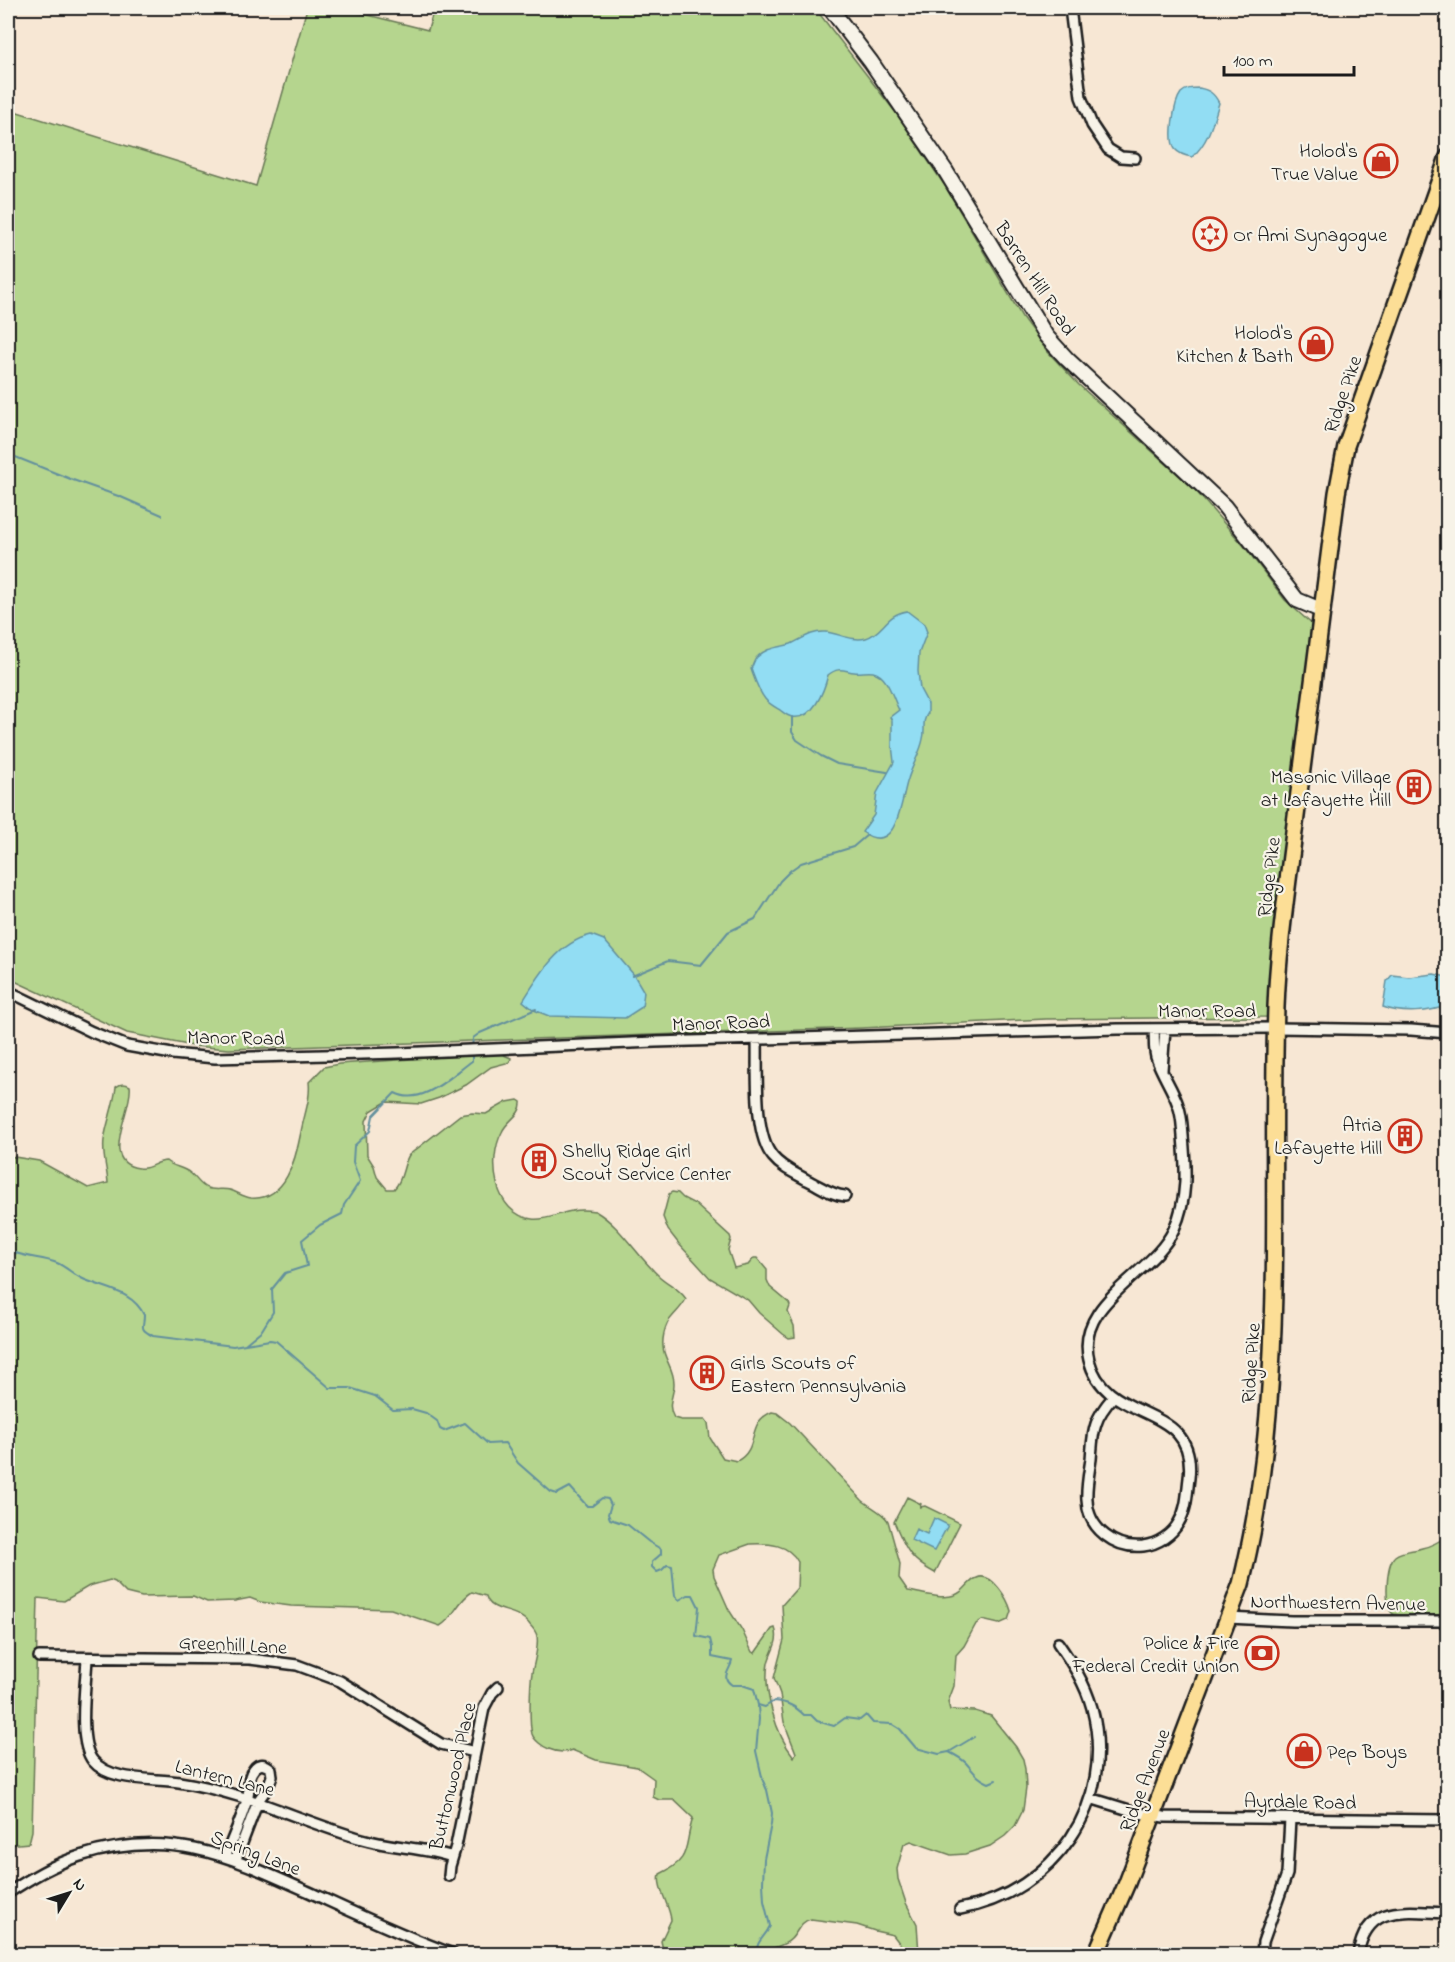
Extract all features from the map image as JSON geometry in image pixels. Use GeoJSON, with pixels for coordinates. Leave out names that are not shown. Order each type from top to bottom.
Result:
{"type":"FeatureCollection","features":[{"type":"Feature","properties":{"kind":"main road","name":"Ridge Pike"},"geometry":{"type":"LineString","coordinates":[[1228,1618],[1241,1584],[1250,1548],[1261,1483],[1274,1351],[1278,966],[1343,459],[1448,157]]}},
{"type":"Feature","properties":{"kind":"main road","name":"Ridge Avenue"},"geometry":{"type":"LineString","coordinates":[[1096,1954],[1153,1816],[1228,1618]]}},
{"type":"Feature","properties":{"kind":"street","name":"Barren Hill Road"},"geometry":{"type":"LineString","coordinates":[[830,8],[871,62],[945,170],[1046,336],[1067,359],[1224,506],[1297,600],[1323,611]]}},
{"type":"Feature","properties":{"kind":"street"},"geometry":{"type":"LineString","coordinates":[[1070,8],[1081,97],[1092,125],[1108,148],[1121,157],[1135,158]]}},
{"type":"Feature","properties":{"kind":"street","name":"Manor Road"},"geometry":{"type":"LineString","coordinates":[[8,991],[92,1032],[127,1046],[198,1057],[254,1058],[1154,1029],[1276,1028],[1411,1030],[1448,1033]]}},
{"type":"Feature","properties":{"kind":"street"},"geometry":{"type":"LineString","coordinates":[[1113,1397],[1098,1418],[1094,1430],[1087,1494],[1088,1508],[1093,1522],[1108,1538],[1128,1546],[1148,1545],[1168,1536],[1181,1518],[1186,1503],[1189,1456],[1184,1442],[1173,1429],[1113,1397],[1100,1384],[1092,1369],[1088,1346],[1090,1330],[1096,1316],[1115,1293],[1162,1249],[1176,1224],[1184,1197],[1186,1172],[1181,1114],[1155,1055],[1154,1029]]}},
{"type":"Feature","properties":{"kind":"street"},"geometry":{"type":"LineString","coordinates":[[1162,1070],[1165,1029]]}},
{"type":"Feature","properties":{"kind":"street"},"geometry":{"type":"LineString","coordinates":[[757,1040],[760,1122],[765,1146],[772,1157],[783,1166],[829,1192],[845,1196]]}},
{"type":"Feature","properties":{"kind":"street","name":"Northwestern Avenue"},"geometry":{"type":"LineString","coordinates":[[1228,1618],[1292,1621],[1448,1621]]}},
{"type":"Feature","properties":{"kind":"street"},"geometry":{"type":"LineString","coordinates":[[960,1908],[983,1904],[1005,1896],[1042,1871],[1071,1838],[1090,1798],[1097,1757],[1093,1715],[1083,1683],[1058,1643]]}},
{"type":"Feature","properties":{"kind":"street","name":"Greenhill Lane"},"geometry":{"type":"LineString","coordinates":[[39,1657],[250,1659],[297,1665],[340,1681],[441,1744],[475,1752]]}},
{"type":"Feature","properties":{"kind":"street","name":"Lantern Lane"},"geometry":{"type":"LineString","coordinates":[[87,1658],[84,1741],[88,1754],[97,1765],[110,1773],[192,1784],[258,1801],[364,1840],[452,1857]]}},
{"type":"Feature","properties":{"kind":"street","name":"Buttonwood Place"},"geometry":{"type":"LineString","coordinates":[[449,1876],[484,1708],[498,1687]]}},
{"type":"Feature","properties":{"kind":"street"},"geometry":{"type":"LineString","coordinates":[[226,1856],[247,1798],[248,1785],[254,1770],[257,1766],[266,1765],[271,1769],[272,1776],[268,1787],[258,1801],[236,1859]]}},
{"type":"Feature","properties":{"kind":"street","name":"Ayrdale Road"},"geometry":{"type":"LineString","coordinates":[[1090,1798],[1153,1816],[1448,1820]]}},
{"type":"Feature","properties":{"kind":"street"},"geometry":{"type":"LineString","coordinates":[[1262,1954],[1263,1942],[1287,1875],[1290,1819]]}},
{"type":"Feature","properties":{"kind":"street","name":"Spring Lane"},"geometry":{"type":"LineString","coordinates":[[8,1893],[54,1866],[80,1856],[138,1845],[191,1848],[236,1859],[441,1953],[453,1954]]}},
{"type":"Feature","properties":{"kind":"street"},"geometry":{"type":"LineString","coordinates":[[1358,1954],[1366,1928],[1383,1915],[1396,1912],[1448,1913]]}},
{"type":"Feature","properties":{"kind":"green space"},"geometry":{"type":"Polygon","coordinates":[[[307,8],[340,8],[428,30],[434,8],[815,8],[896,113],[945,186],[1022,317],[1047,351],[1079,385],[1195,490],[1244,546],[1285,600],[1315,627],[1267,1017],[1046,1019],[862,1028],[229,1049],[193,1046],[127,1033],[8,978],[8,109],[256,186],[307,8]]]}},
{"type":"Feature","properties":{"kind":"green space"},"geometry":{"type":"Polygon","coordinates":[[[499,1053],[511,1058],[510,1062],[491,1067],[466,1085],[439,1098],[421,1104],[386,1102],[371,1111],[366,1121],[367,1155],[374,1166],[377,1177],[387,1189],[394,1189],[397,1185],[409,1155],[460,1115],[486,1114],[507,1102],[518,1100],[521,1102],[521,1107],[502,1132],[495,1157],[497,1184],[509,1207],[519,1215],[532,1219],[547,1218],[575,1210],[595,1211],[613,1225],[650,1267],[686,1299],[669,1320],[663,1339],[664,1352],[674,1379],[670,1404],[674,1418],[706,1420],[710,1438],[723,1458],[737,1461],[749,1449],[759,1422],[772,1412],[777,1413],[790,1423],[862,1500],[886,1518],[900,1564],[899,1578],[908,1591],[950,1596],[961,1592],[974,1579],[983,1577],[994,1582],[1007,1600],[1011,1611],[1008,1620],[999,1624],[982,1620],[976,1624],[964,1646],[956,1655],[954,1686],[948,1702],[950,1710],[975,1711],[991,1716],[1016,1747],[1023,1759],[1025,1769],[1026,1788],[1023,1810],[1015,1826],[1005,1836],[990,1846],[965,1854],[951,1855],[911,1841],[904,1844],[897,1869],[898,1879],[906,1903],[917,1924],[919,1954],[900,1954],[900,1944],[893,1935],[857,1925],[811,1919],[802,1924],[788,1942],[759,1954],[664,1954],[661,1941],[671,1920],[660,1884],[660,1874],[678,1863],[682,1857],[693,1818],[674,1800],[659,1800],[653,1797],[654,1779],[637,1767],[596,1760],[572,1750],[555,1751],[544,1747],[537,1741],[532,1734],[530,1713],[531,1678],[537,1645],[536,1633],[525,1619],[493,1606],[486,1596],[472,1592],[440,1626],[391,1609],[291,1606],[260,1602],[250,1598],[207,1602],[193,1596],[142,1597],[126,1593],[110,1580],[89,1586],[64,1601],[38,1598],[32,1831],[29,1843],[8,1845],[8,1156],[39,1161],[88,1188],[108,1183],[104,1140],[116,1087],[125,1084],[130,1086],[130,1096],[120,1133],[119,1146],[120,1156],[127,1164],[143,1168],[166,1161],[187,1171],[207,1188],[230,1190],[251,1198],[263,1197],[273,1193],[281,1185],[292,1165],[308,1101],[309,1082],[324,1067],[499,1053]],[[750,1544],[719,1555],[713,1569],[714,1576],[752,1652],[755,1653],[775,1628],[776,1642],[768,1663],[767,1686],[772,1712],[782,1737],[794,1757],[796,1753],[784,1722],[780,1694],[774,1678],[784,1640],[782,1605],[797,1588],[798,1562],[784,1548],[750,1544]]]}},
{"type":"Feature","properties":{"kind":"green space"},"geometry":{"type":"Polygon","coordinates":[[[678,1193],[695,1204],[730,1236],[728,1250],[734,1268],[748,1265],[754,1258],[757,1258],[767,1270],[770,1287],[789,1303],[788,1312],[794,1326],[795,1337],[789,1338],[783,1334],[748,1300],[710,1278],[679,1244],[668,1230],[663,1217],[669,1194],[678,1193]]]}},
{"type":"Feature","properties":{"kind":"green space"},"geometry":{"type":"Polygon","coordinates":[[[907,1497],[921,1504],[920,1507],[925,1506],[960,1523],[935,1573],[913,1558],[894,1522],[907,1497]]]}},
{"type":"Feature","properties":{"kind":"green space"},"geometry":{"type":"Polygon","coordinates":[[[1447,1536],[1447,1614],[1392,1613],[1389,1609],[1387,1594],[1392,1560],[1398,1554],[1429,1546],[1447,1536]]]}},
{"type":"Feature","properties":{"kind":"water"},"geometry":{"type":"Polygon","coordinates":[[[1199,88],[1211,92],[1219,103],[1206,139],[1192,157],[1183,155],[1175,149],[1172,137],[1173,121],[1181,93],[1187,89],[1199,88]]]}},
{"type":"Feature","properties":{"kind":"water"},"geometry":{"type":"Polygon","coordinates":[[[907,611],[924,624],[927,632],[919,653],[918,671],[920,689],[928,704],[928,713],[925,719],[922,744],[908,779],[896,822],[891,831],[883,837],[874,838],[862,832],[874,815],[877,793],[894,762],[890,717],[899,710],[886,682],[873,672],[835,671],[828,675],[824,689],[812,710],[799,717],[792,717],[765,699],[751,669],[754,661],[761,654],[791,644],[811,634],[820,632],[856,639],[866,638],[872,636],[894,616],[907,611]]]}},
{"type":"Feature","properties":{"kind":"water"},"geometry":{"type":"Polygon","coordinates":[[[591,935],[604,940],[634,975],[644,992],[642,1007],[625,1018],[549,1016],[534,1010],[523,1001],[543,971],[560,952],[569,945],[591,935]]]}},
{"type":"Feature","properties":{"kind":"water"},"geometry":{"type":"Polygon","coordinates":[[[1434,974],[1447,977],[1447,1005],[1433,1010],[1415,1012],[1383,1007],[1387,981],[1392,975],[1409,977],[1434,974]]]}},
{"type":"Feature","properties":{"kind":"water"},"geometry":{"type":"Polygon","coordinates":[[[934,1518],[948,1525],[934,1551],[911,1540],[916,1529],[927,1534],[934,1518]]]}},
{"type":"Feature","properties":{"kind":"waterway"},"geometry":{"type":"LineString","coordinates":[[8,454],[162,515]]}},
{"type":"Feature","properties":{"kind":"waterway"},"geometry":{"type":"LineString","coordinates":[[792,717],[792,732],[797,740],[821,756],[837,764],[887,772]]}},
{"type":"Feature","properties":{"kind":"waterway"},"geometry":{"type":"LineString","coordinates":[[632,976],[668,961],[701,965],[728,932],[755,919],[780,881],[791,870],[801,863],[853,847],[867,835]]}},
{"type":"Feature","properties":{"kind":"waterway"},"geometry":{"type":"LineString","coordinates":[[472,1047],[473,1038],[480,1033],[536,1009]]}},
{"type":"Feature","properties":{"kind":"waterway"},"geometry":{"type":"LineString","coordinates":[[245,1344],[262,1330],[273,1312],[272,1289],[285,1273],[307,1266],[302,1240],[320,1225],[342,1214],[344,1205],[360,1181],[353,1162],[354,1146],[370,1131],[373,1116],[395,1093],[415,1096],[436,1088],[472,1061],[472,1053]]}},
{"type":"Feature","properties":{"kind":"waterway"},"geometry":{"type":"LineString","coordinates":[[8,1250],[57,1263],[81,1278],[125,1295],[139,1307],[144,1315],[144,1329],[153,1336],[233,1346],[276,1341],[330,1388],[350,1388],[375,1396],[393,1410],[412,1409],[426,1413],[437,1421],[440,1429],[444,1431],[465,1423],[488,1444],[505,1443],[518,1463],[551,1492],[557,1494],[570,1487],[587,1506],[592,1506],[602,1498],[608,1499],[611,1505],[608,1514],[610,1519],[628,1525],[661,1549],[661,1554],[652,1562],[652,1567],[657,1572],[667,1565],[672,1566],[675,1596],[679,1600],[693,1595],[699,1607],[696,1636],[710,1639],[712,1657],[732,1661],[726,1677],[728,1682],[732,1685],[754,1689],[758,1705],[765,1707],[774,1701],[783,1702],[804,1715],[811,1715],[817,1721],[834,1726],[845,1718],[860,1720],[866,1715],[873,1723],[892,1724],[900,1729],[916,1748],[939,1754],[949,1752],[964,1761],[982,1779],[989,1783],[996,1780]]}},
{"type":"Feature","properties":{"kind":"waterway"},"geometry":{"type":"LineString","coordinates":[[756,1954],[759,1942],[770,1926],[764,1901],[763,1883],[764,1859],[772,1813],[756,1751],[758,1706]]}},
{"type":"Feature","properties":{"kind":"waterway"},"geometry":{"type":"LineString","coordinates":[[949,1752],[974,1737]]}},
{"type":"Feature","properties":{"kind":"place","name":"Holod's True Value"},"geometry":{"type":"Point","coordinates":[1381,161]}},
{"type":"Feature","properties":{"kind":"place","name":"Or Ami Synagogue"},"geometry":{"type":"Point","coordinates":[1210,234]}},
{"type":"Feature","properties":{"kind":"place","name":"Holod's Kitchen & Bath"},"geometry":{"type":"Point","coordinates":[1316,344]}},
{"type":"Feature","properties":{"kind":"place","name":"Masonic Village at Lafayette Hill"},"geometry":{"type":"Point","coordinates":[1414,787]}},
{"type":"Feature","properties":{"kind":"place","name":"Atria Lafayette Hill"},"geometry":{"type":"Point","coordinates":[1405,1136]}},
{"type":"Feature","properties":{"kind":"place","name":"Shelly Ridge Girl Scout Service Center"},"geometry":{"type":"Point","coordinates":[539,1161]}},
{"type":"Feature","properties":{"kind":"place","name":"Girls Scouts of Eastern Pennsylvania"},"geometry":{"type":"Point","coordinates":[707,1373]}},
{"type":"Feature","properties":{"kind":"place","name":"Police & Fire Federal Credit Union"},"geometry":{"type":"Point","coordinates":[1262,1653]}},
{"type":"Feature","properties":{"kind":"place","name":"Pep Boys"},"geometry":{"type":"Point","coordinates":[1304,1751]}}]}
